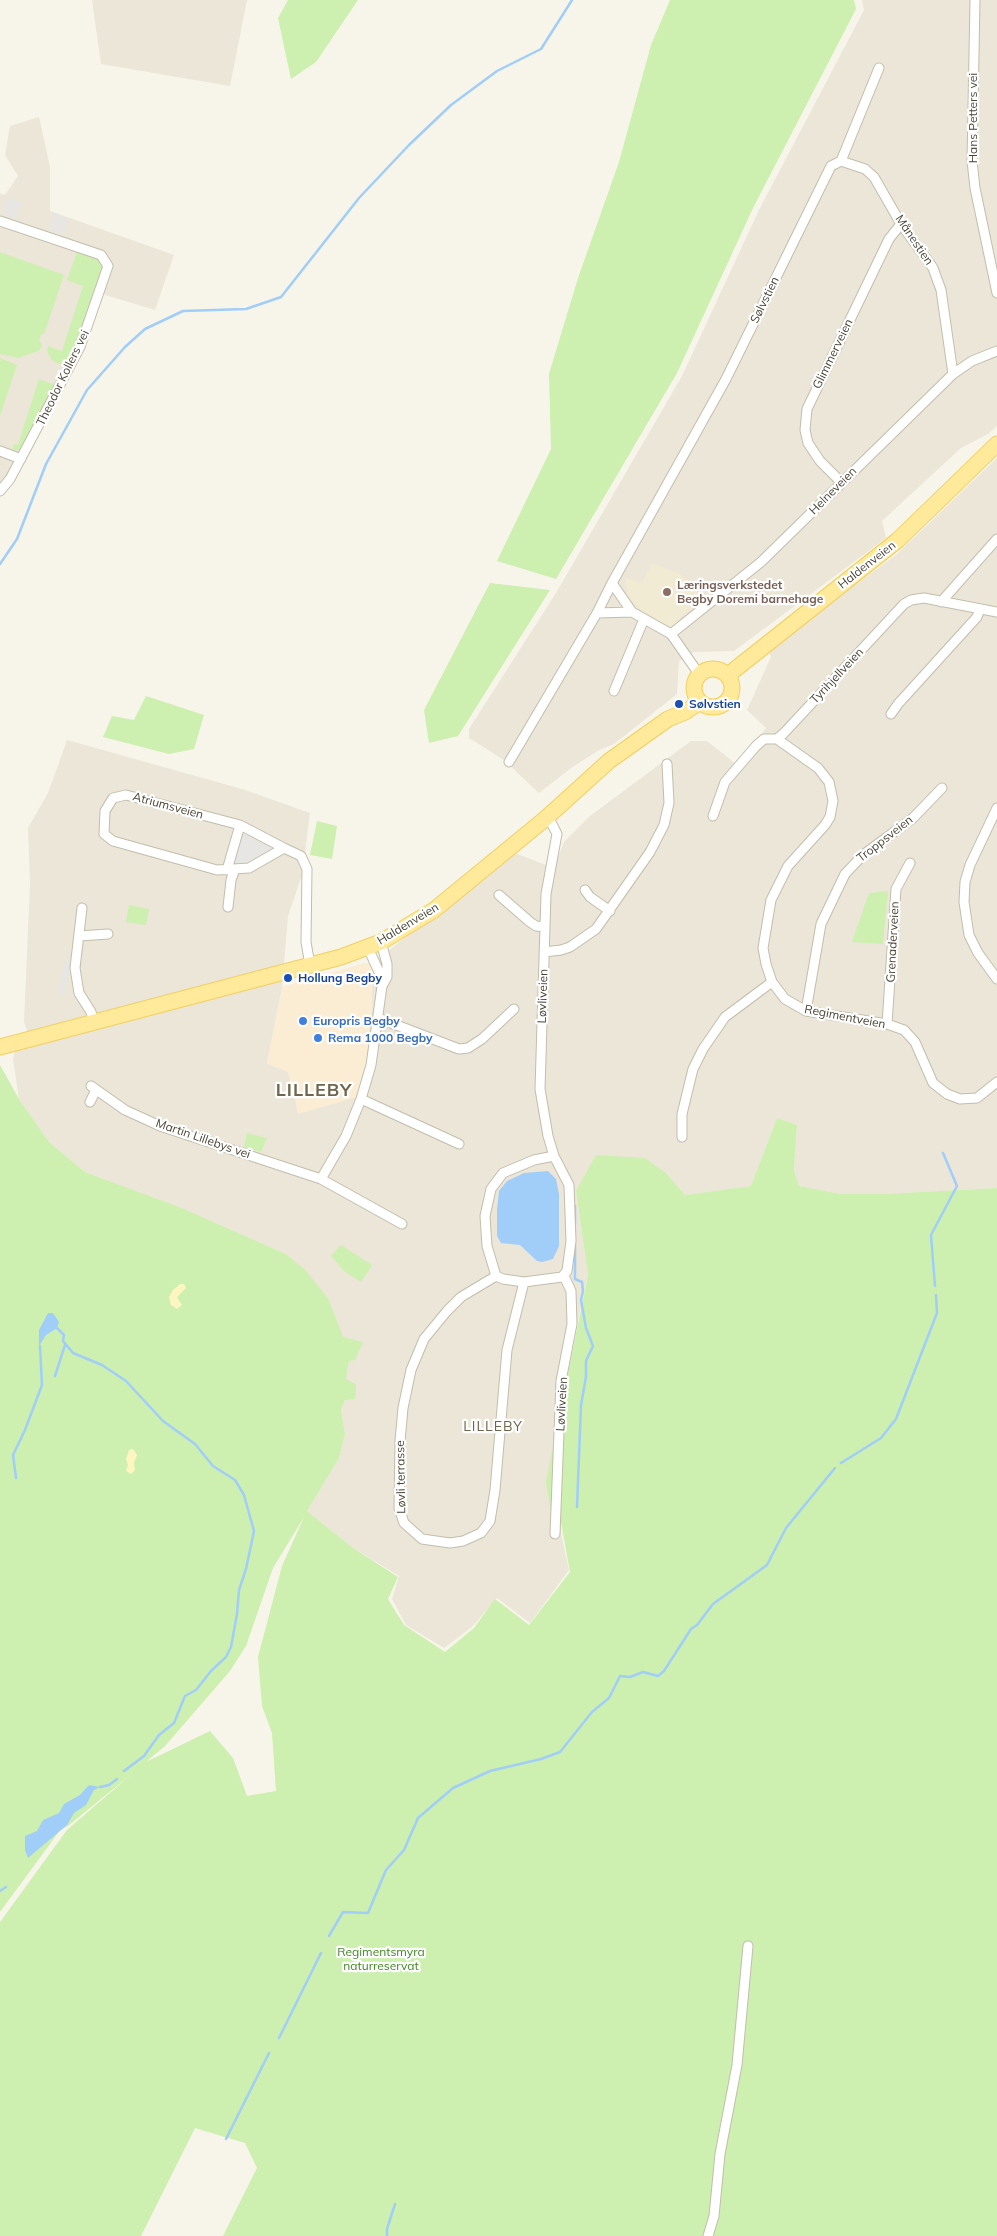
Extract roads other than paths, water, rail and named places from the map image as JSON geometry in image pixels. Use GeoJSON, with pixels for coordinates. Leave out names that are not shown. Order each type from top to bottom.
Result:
{"type":"FeatureCollection","features":[{"type":"Feature","properties":{"kind":"main road","name":"Haldenveien"},"geometry":{"type":"LineString","coordinates":[[728,675],[898,540],[997,444]]}},
{"type":"Feature","properties":{"kind":"main road"},"geometry":{"type":"LineString","coordinates":[[711,668],[723,671],[728,675],[733,688],[728,700],[715,707],[706,706],[700,702],[693,688],[699,674],[711,668]]}},
{"type":"Feature","properties":{"kind":"main road","name":"Haldenveien"},"geometry":{"type":"LineString","coordinates":[[0,1047],[310,965],[374,945],[434,910],[546,819],[610,761],[668,719],[685,712],[700,702]]}},
{"type":"Feature","properties":{"kind":"street","name":"Hans Petters vei"},"geometry":{"type":"LineString","coordinates":[[975,0],[972,161],[975,188],[997,293]]}},
{"type":"Feature","properties":{"kind":"street","name":"Sølvstien"},"geometry":{"type":"LineString","coordinates":[[509,762],[597,613],[726,379],[831,166],[841,160],[879,68]]}},
{"type":"Feature","properties":{"kind":"street","name":"Månestien"},"geometry":{"type":"LineString","coordinates":[[841,160],[866,169],[874,177],[901,224],[933,268],[941,290],[953,374]]}},
{"type":"Feature","properties":{"kind":"street","name":"Theodor Kollers vei"},"geometry":{"type":"LineString","coordinates":[[0,221],[102,256],[108,266],[80,347],[10,479],[0,491]]}},
{"type":"Feature","properties":{"kind":"street","name":"Glimmerveien"},"geometry":{"type":"LineString","coordinates":[[841,482],[820,460],[808,443],[805,430],[807,409],[889,240],[901,224]]}},
{"type":"Feature","properties":{"kind":"street","name":"Helneveien"},"geometry":{"type":"LineString","coordinates":[[671,634],[761,562],[953,374],[972,361],[997,351]]}},
{"type":"Feature","properties":{"kind":"street"},"geometry":{"type":"LineString","coordinates":[[0,451],[21,459]]}},
{"type":"Feature","properties":{"kind":"street"},"geometry":{"type":"LineString","coordinates":[[941,602],[997,539]]}},
{"type":"Feature","properties":{"kind":"street"},"geometry":{"type":"LineString","coordinates":[[612,583],[632,612],[671,634],[699,674]]}},
{"type":"Feature","properties":{"kind":"street","name":"Tyrihjellveien"},"geometry":{"type":"LineString","coordinates":[[713,816],[721,790],[731,774],[761,741],[777,738],[789,728],[904,604],[917,598],[997,612]]}},
{"type":"Feature","properties":{"kind":"street"},"geometry":{"type":"LineString","coordinates":[[891,714],[977,617],[980,610]]}},
{"type":"Feature","properties":{"kind":"street"},"geometry":{"type":"LineString","coordinates":[[597,613],[632,612]]}},
{"type":"Feature","properties":{"kind":"street"},"geometry":{"type":"LineString","coordinates":[[614,691],[644,619]]}},
{"type":"Feature","properties":{"kind":"street","name":"Regimentveien"},"geometry":{"type":"LineString","coordinates":[[777,738],[818,768],[829,782],[833,801],[830,817],[825,825],[788,866],[771,900],[763,948],[772,982],[785,999],[806,1011],[898,1027],[909,1035],[920,1050],[933,1083],[947,1094],[960,1099],[977,1098],[997,1082]]}},
{"type":"Feature","properties":{"kind":"street","name":"Løvliveien"},"geometry":{"type":"LineString","coordinates":[[544,952],[562,950],[582,941],[596,929],[650,852],[664,825],[669,803],[666,764]]}},
{"type":"Feature","properties":{"kind":"street","name":"Troppsveien"},"geometry":{"type":"LineString","coordinates":[[806,1011],[821,924],[845,874],[863,855],[913,818],[942,788]]}},
{"type":"Feature","properties":{"kind":"street","name":"Atriumsveien"},"geometry":{"type":"LineString","coordinates":[[284,848],[249,868],[216,870],[113,842],[104,834],[105,811],[113,798],[126,795],[240,825],[301,856],[307,869],[306,942],[310,965]]}},
{"type":"Feature","properties":{"kind":"street"},"geometry":{"type":"LineString","coordinates":[[997,808],[970,865],[965,882],[964,902],[969,935],[978,953],[997,979]]}},
{"type":"Feature","properties":{"kind":"street","name":"Løvliveien"},"geometry":{"type":"LineString","coordinates":[[546,819],[552,824],[556,834],[548,879],[540,1089],[554,1156],[569,1185],[571,1241],[564,1276],[571,1291],[572,1324],[561,1381],[555,1534]]}},
{"type":"Feature","properties":{"kind":"street"},"geometry":{"type":"LineString","coordinates":[[228,907],[231,870],[240,825]]}},
{"type":"Feature","properties":{"kind":"street","name":"Grenaderveien"},"geometry":{"type":"LineString","coordinates":[[887,1024],[896,889],[910,863]]}},
{"type":"Feature","properties":{"kind":"street"},"geometry":{"type":"LineString","coordinates":[[585,890],[590,897],[610,911]]}},
{"type":"Feature","properties":{"kind":"street"},"geometry":{"type":"LineString","coordinates":[[500,895],[530,922],[545,927]]}},
{"type":"Feature","properties":{"kind":"street"},"geometry":{"type":"LineString","coordinates":[[82,908],[75,968],[79,993],[91,1012],[94,1022]]}},
{"type":"Feature","properties":{"kind":"street"},"geometry":{"type":"LineString","coordinates":[[78,936],[108,934]]}},
{"type":"Feature","properties":{"kind":"street"},"geometry":{"type":"LineString","coordinates":[[321,1179],[346,1136],[361,1099],[371,1065],[382,986],[374,945]]}},
{"type":"Feature","properties":{"kind":"street"},"geometry":{"type":"LineString","coordinates":[[374,945],[388,964],[387,977],[382,986]]}},
{"type":"Feature","properties":{"kind":"street"},"geometry":{"type":"LineString","coordinates":[[682,1137],[682,1114],[693,1069],[703,1050],[725,1017],[772,982]]}},
{"type":"Feature","properties":{"kind":"street"},"geometry":{"type":"LineString","coordinates":[[378,1018],[459,1049],[468,1048],[482,1039],[514,1009]]}},
{"type":"Feature","properties":{"kind":"street","name":"Martin Lillebys vei"},"geometry":{"type":"LineString","coordinates":[[90,1102],[94,1088],[125,1110],[160,1126],[321,1179],[402,1224]]}},
{"type":"Feature","properties":{"kind":"street"},"geometry":{"type":"LineString","coordinates":[[361,1099],[459,1144]]}},
{"type":"Feature","properties":{"kind":"street"},"geometry":{"type":"LineString","coordinates":[[554,1156],[534,1160],[503,1173],[491,1189],[485,1216],[487,1246],[496,1276],[507,1281],[555,1280],[564,1276]]}},
{"type":"Feature","properties":{"kind":"street","name":"Løvli terrasse"},"geometry":{"type":"LineString","coordinates":[[496,1276],[461,1297],[447,1311],[424,1339],[411,1370],[403,1408],[400,1441],[400,1508],[404,1523],[422,1539],[450,1543],[463,1541],[482,1533],[490,1521],[495,1490],[507,1350],[524,1282]]}},
{"type":"Feature","properties":{"kind":"street"},"geometry":{"type":"LineString","coordinates":[[708,2236],[714,2216],[720,2154],[736,2065],[748,1946]]}},
{"type":"Feature","properties":{"kind":"water"},"geometry":{"type":"Polygon","coordinates":[[[548,1171],[556,1179],[559,1194],[559,1246],[553,1259],[542,1262],[537,1261],[520,1245],[501,1243],[497,1236],[497,1209],[499,1191],[507,1181],[524,1173],[548,1171]]]}},
{"type":"Feature","properties":{"kind":"water"},"geometry":{"type":"Polygon","coordinates":[[[48,1313],[53,1313],[59,1322],[57,1328],[46,1335],[39,1346],[39,1330],[48,1313]]]}},
{"type":"Feature","properties":{"kind":"water"},"geometry":{"type":"Polygon","coordinates":[[[89,1785],[100,1787],[94,1790],[86,1805],[74,1813],[67,1825],[28,1858],[25,1850],[25,1836],[37,1831],[43,1820],[59,1813],[64,1804],[80,1795],[89,1785]]]}},
{"type":"Feature","properties":{"kind":"waterway"},"geometry":{"type":"LineString","coordinates":[[0,564],[17,539],[46,464],[87,390],[125,347],[145,329],[183,311],[246,309],[281,297],[359,198],[409,145],[451,105],[497,71],[541,49],[572,0]]}},
{"type":"Feature","properties":{"kind":"waterway"},"geometry":{"type":"LineString","coordinates":[[935,1286],[931,1235],[957,1186],[943,1153]]}},
{"type":"Feature","properties":{"kind":"waterway"},"geometry":{"type":"LineString","coordinates":[[575,1206],[575,1224]]}},
{"type":"Feature","properties":{"kind":"waterway"},"geometry":{"type":"LineString","coordinates":[[575,1245],[575,1279],[582,1282],[581,1300],[586,1328],[593,1346],[586,1361],[586,1377],[581,1405],[577,1507]]}},
{"type":"Feature","properties":{"kind":"waterway"},"geometry":{"type":"LineString","coordinates":[[841,1463],[881,1438],[896,1419],[937,1313],[936,1295]]}},
{"type":"Feature","properties":{"kind":"waterway"},"geometry":{"type":"LineString","coordinates":[[57,1328],[64,1335],[63,1341],[73,1353],[102,1365],[126,1381],[163,1421],[195,1444],[213,1466],[235,1480],[244,1495],[254,1531],[246,1569],[239,1590],[231,1647],[226,1657],[211,1671],[196,1690],[185,1696],[174,1723],[159,1735],[144,1756],[124,1771]]}},
{"type":"Feature","properties":{"kind":"waterway"},"geometry":{"type":"LineString","coordinates":[[55,1376],[65,1345]]}},
{"type":"Feature","properties":{"kind":"waterway"},"geometry":{"type":"LineString","coordinates":[[16,1478],[13,1455],[25,1430],[42,1385],[40,1346]]}},
{"type":"Feature","properties":{"kind":"waterway"},"geometry":{"type":"LineString","coordinates":[[329,1936],[343,1912],[368,1913],[386,1870],[404,1850],[418,1818],[453,1788],[490,1771],[541,1759],[560,1752],[592,1712],[609,1698],[620,1676],[630,1677],[643,1672],[658,1676],[664,1671],[691,1629],[697,1625],[713,1604],[767,1565],[786,1528],[835,1468]]}},
{"type":"Feature","properties":{"kind":"waterway"},"geometry":{"type":"LineString","coordinates":[[100,1787],[109,1785],[117,1779]]}},
{"type":"Feature","properties":{"kind":"waterway"},"geometry":{"type":"LineString","coordinates":[[0,1891],[6,1887]]}},
{"type":"Feature","properties":{"kind":"waterway"},"geometry":{"type":"LineString","coordinates":[[279,2038],[321,1953]]}},
{"type":"Feature","properties":{"kind":"waterway"},"geometry":{"type":"LineString","coordinates":[[226,2139],[269,2053]]}},
{"type":"Feature","properties":{"kind":"waterway"},"geometry":{"type":"LineString","coordinates":[[387,2236],[387,2229],[395,2204]]}},
{"type":"Feature","properties":{"kind":"place","name":"Læringsverkstedet Begby Doremi barnehage"},"geometry":{"type":"Point","coordinates":[667,592]}},
{"type":"Feature","properties":{"kind":"place","name":"Sølvstien"},"geometry":{"type":"Point","coordinates":[679,704]}},
{"type":"Feature","properties":{"kind":"place","name":"Hollung Begby"},"geometry":{"type":"Point","coordinates":[288,978]}},
{"type":"Feature","properties":{"kind":"place","name":"Europris Begby"},"geometry":{"type":"Point","coordinates":[303,1021]}},
{"type":"Feature","properties":{"kind":"place","name":"Rema 1000 Begby"},"geometry":{"type":"Point","coordinates":[318,1038]}},
{"type":"Feature","properties":{"kind":"district","name":"LILLEBY"},"geometry":{"type":"Point","coordinates":[314,1091]}},
{"type":"Feature","properties":{"kind":"district","name":"LILLEBY"},"geometry":{"type":"Point","coordinates":[493,1427]}},
{"type":"Feature","properties":{"kind":"park label","name":"Regimentsmyra naturreservat"},"geometry":{"type":"Point","coordinates":[381,1959]}}]}
